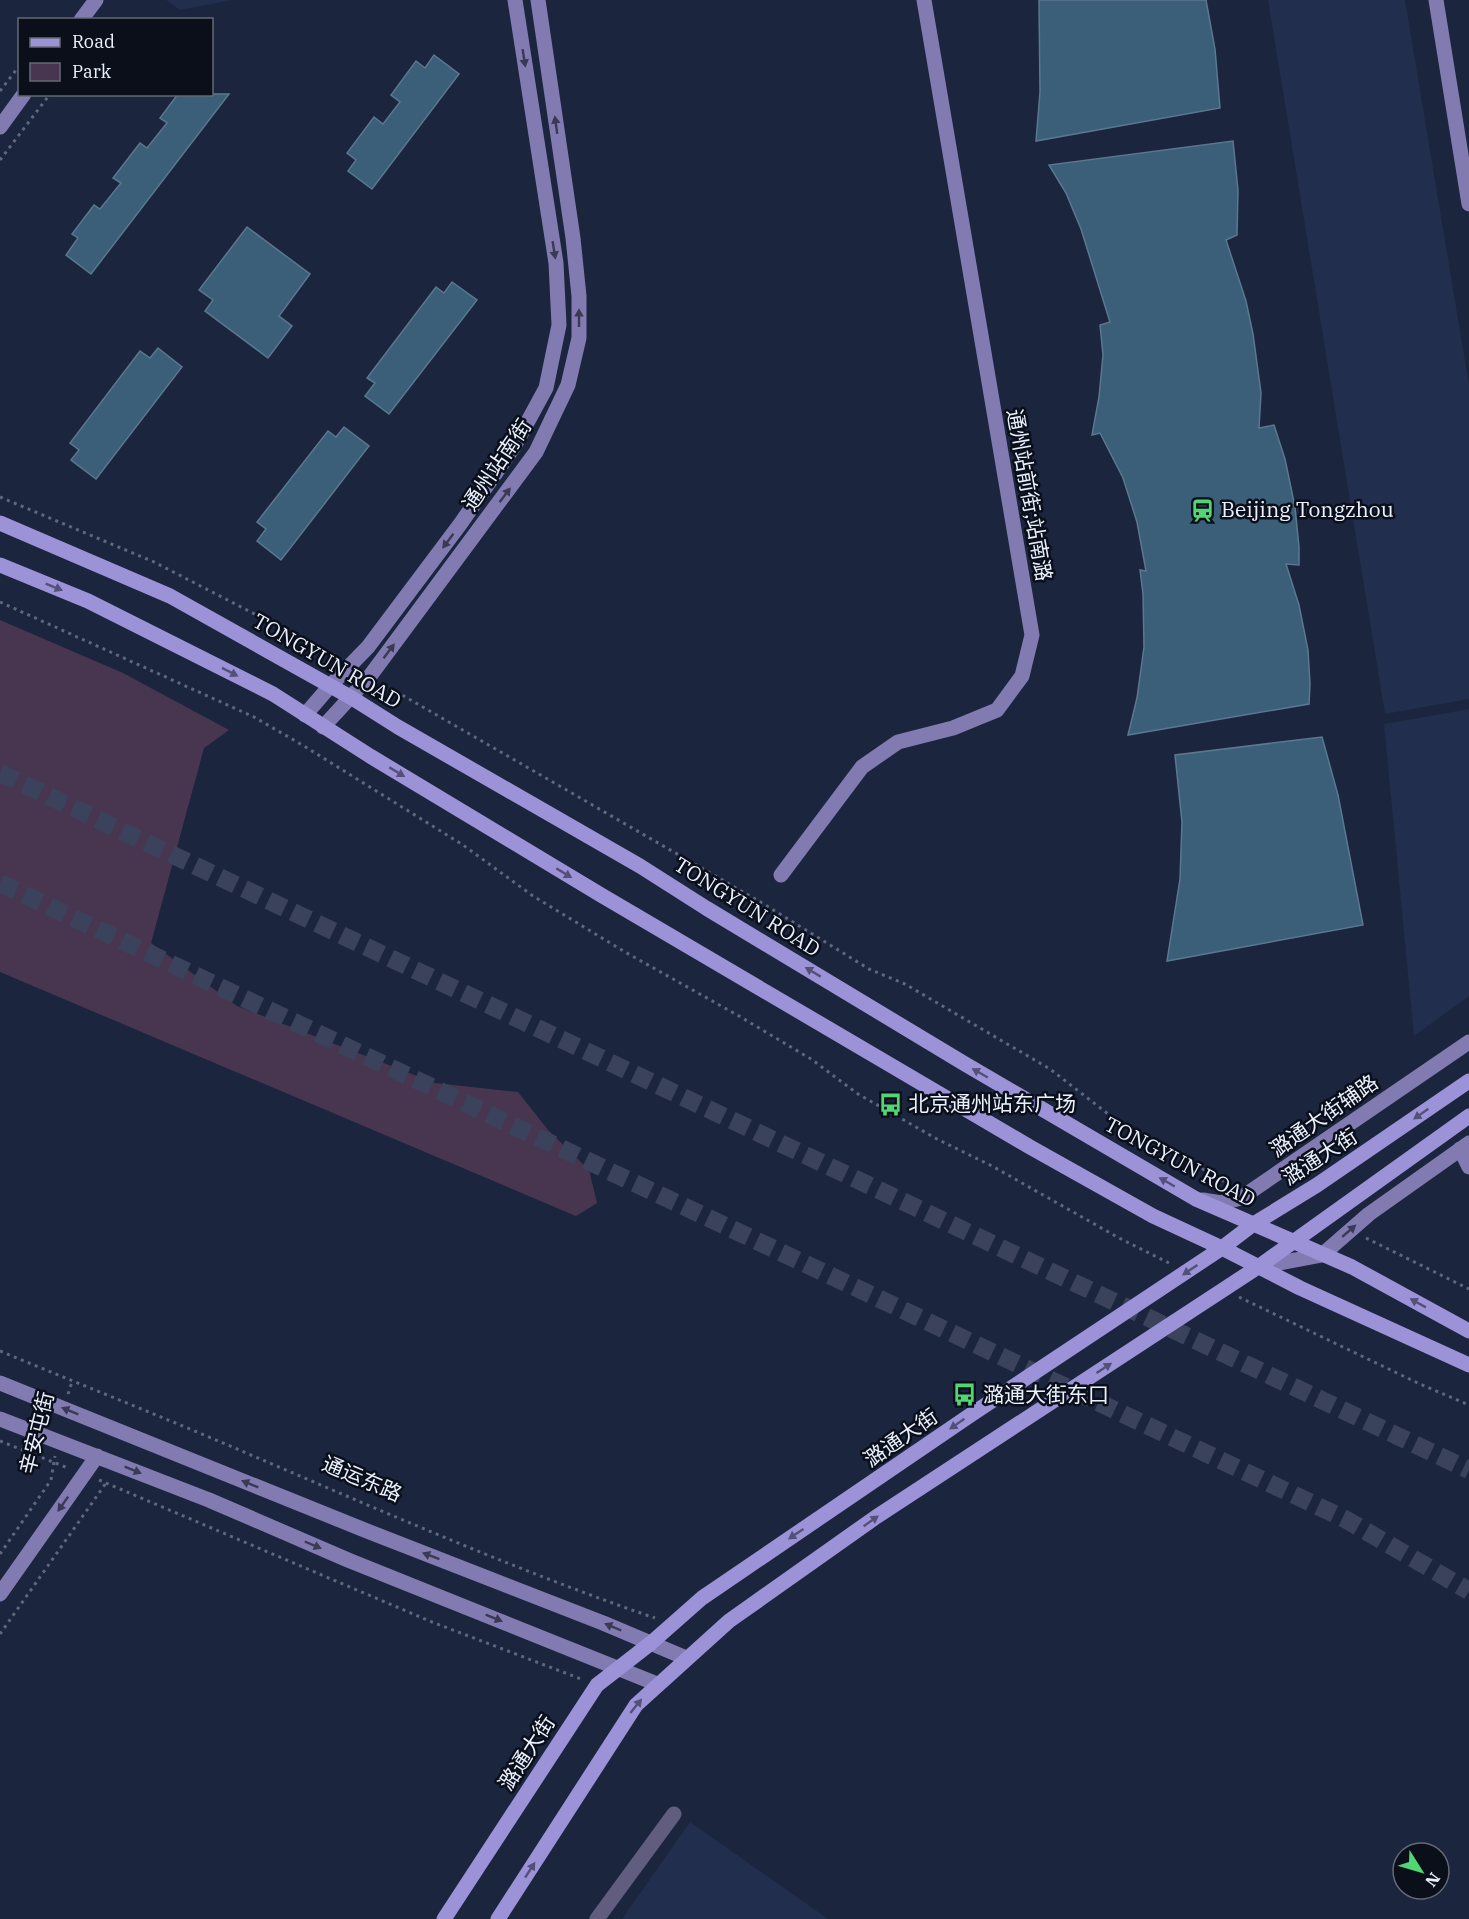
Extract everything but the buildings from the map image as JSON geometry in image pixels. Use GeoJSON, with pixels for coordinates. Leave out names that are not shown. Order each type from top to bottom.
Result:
{"type":"FeatureCollection","features":[{"type":"Feature","properties":{"kind":"main road"},"geometry":{"type":"LineString","coordinates":[[82,18],[96,0]]}},
{"type":"Feature","properties":{"kind":"main road","name":"通州站南街"},"geometry":{"type":"LineString","coordinates":[[305,715],[368,647],[461,524],[515,445],[546,388],[559,325],[556,263],[515,0]]}},
{"type":"Feature","properties":{"kind":"main road","name":"通州站南街"},"geometry":{"type":"LineString","coordinates":[[323,727],[370,676],[536,452],[568,385],[579,338],[579,296],[573,238],[538,0]]}},
{"type":"Feature","properties":{"kind":"main road","name":"通州站前街;站南潞"},"geometry":{"type":"LineString","coordinates":[[781,875],[862,767],[898,742],[953,728],[997,710],[1022,676],[1032,635],[924,0]]}},
{"type":"Feature","properties":{"kind":"main road"},"geometry":{"type":"LineString","coordinates":[[1436,0],[1469,204]]}},
{"type":"Feature","properties":{"kind":"main road"},"geometry":{"type":"LineString","coordinates":[[0,127],[23,96]]}},
{"type":"Feature","properties":{"kind":"main road","name":"TONGYUN ROAD"},"geometry":{"type":"LineString","coordinates":[[0,523],[170,596],[352,698],[398,727],[640,866],[955,1058],[1196,1199],[1353,1267],[1469,1331]]}},
{"type":"Feature","properties":{"kind":"main road"},"geometry":{"type":"LineString","coordinates":[[0,565],[88,601],[273,694],[323,727],[601,895],[1030,1147],[1153,1216],[1300,1288],[1469,1365]]}},
{"type":"Feature","properties":{"kind":"main road","name":"潞通大街辅路"},"geometry":{"type":"LineString","coordinates":[[1196,1199],[1221,1203],[1241,1198],[1469,1042]]}},
{"type":"Feature","properties":{"kind":"main road","name":"潞通大街"},"geometry":{"type":"LineString","coordinates":[[444,1919],[597,1685],[651,1643],[702,1598],[972,1414],[1222,1248],[1252,1225],[1317,1185],[1469,1081]]}},
{"type":"Feature","properties":{"kind":"main road"},"geometry":{"type":"LineString","coordinates":[[498,1919],[636,1705],[729,1622],[876,1517],[1258,1266],[1469,1116]]}},
{"type":"Feature","properties":{"kind":"main road"},"geometry":{"type":"LineString","coordinates":[[1258,1266],[1322,1255],[1369,1214],[1464,1146],[1469,1167]]}},
{"type":"Feature","properties":{"kind":"main road"},"geometry":{"type":"LineString","coordinates":[[0,1383],[686,1658]]}},
{"type":"Feature","properties":{"kind":"main road"},"geometry":{"type":"LineString","coordinates":[[0,1419],[209,1500],[348,1560],[620,1667],[657,1684]]}},
{"type":"Feature","properties":{"kind":"main road"},"geometry":{"type":"LineString","coordinates":[[0,1594],[97,1456]]}},
{"type":"Feature","properties":{"kind":"street"},"geometry":{"type":"LineString","coordinates":[[597,1919],[674,1814]]}},
{"type":"Feature","properties":{"kind":"path"},"geometry":{"type":"LineString","coordinates":[[0,91],[18,68]]}},
{"type":"Feature","properties":{"kind":"path"},"geometry":{"type":"LineString","coordinates":[[0,160],[48,96]]}},
{"type":"Feature","properties":{"kind":"path","name":"TONGYUN ROAD"},"geometry":{"type":"LineString","coordinates":[[0,497],[154,562],[351,664]]}},
{"type":"Feature","properties":{"kind":"path"},"geometry":{"type":"LineString","coordinates":[[0,602],[254,717],[288,736],[463,845],[533,896],[624,952],[811,1059],[858,1094],[1119,1238],[1186,1272]]}},
{"type":"Feature","properties":{"kind":"path","name":"TONGYUN ROAD"},"geometry":{"type":"LineString","coordinates":[[370,676],[752,897],[869,969],[905,984],[1050,1069],[1112,1117],[1246,1194]]}},
{"type":"Feature","properties":{"kind":"path"},"geometry":{"type":"LineString","coordinates":[[1350,1230],[1469,1289]]}},
{"type":"Feature","properties":{"kind":"path"},"geometry":{"type":"LineString","coordinates":[[1222,1289],[1420,1384],[1469,1405]]}},
{"type":"Feature","properties":{"kind":"path","name":"通运东路"},"geometry":{"type":"LineString","coordinates":[[0,1351],[163,1417],[472,1548],[619,1606],[672,1624]]}},
{"type":"Feature","properties":{"kind":"path","name":"辛安屯街"},"geometry":{"type":"LineString","coordinates":[[64,1408],[72,1382]]}},
{"type":"Feature","properties":{"kind":"path","name":"辛安屯街"},"geometry":{"type":"LineString","coordinates":[[0,1554],[51,1480],[56,1440]]}},
{"type":"Feature","properties":{"kind":"path"},"geometry":{"type":"LineString","coordinates":[[0,1441],[106,1483],[432,1622],[597,1685]]}},
{"type":"Feature","properties":{"kind":"path"},"geometry":{"type":"LineString","coordinates":[[0,1634],[106,1483]]}},
{"type":"Feature","properties":{"kind":"shaded area"},"geometry":{"type":"Polygon","coordinates":[[[166,0],[233,0],[180,10],[166,0]]]}},
{"type":"Feature","properties":{"kind":"shaded area"},"geometry":{"type":"Polygon","coordinates":[[[1268,0],[1405,0],[1469,385],[1469,699],[1385,714],[1268,0]]]}},
{"type":"Feature","properties":{"kind":"shaded area"},"geometry":{"type":"Polygon","coordinates":[[[1469,709],[1469,996],[1414,1036],[1384,724],[1469,709]]]}},
{"type":"Feature","properties":{"kind":"shaded area"},"geometry":{"type":"Polygon","coordinates":[[[690,1822],[828,1919],[622,1919],[690,1822]]]}},
{"type":"Feature","properties":{"kind":"green space"},"geometry":{"type":"Polygon","coordinates":[[[0,620],[123,673],[229,730],[204,748],[151,943],[237,1006],[435,1083],[518,1092],[548,1130],[589,1170],[597,1203],[576,1216],[0,972],[0,620]]]}},
{"type":"Feature","properties":{"kind":"tunnel"},"geometry":{"type":"LineString","coordinates":[[0,773],[1469,1470]]}},
{"type":"Feature","properties":{"kind":"tunnel"},"geometry":{"type":"LineString","coordinates":[[0,883],[1345,1519],[1469,1591]]}},
{"type":"Feature","properties":{"kind":"place","name":"Beijing Tongzhou"},"geometry":{"type":"Point","coordinates":[1203,510]}},
{"type":"Feature","properties":{"kind":"place","name":"北京通州站东广场"},"geometry":{"type":"Point","coordinates":[890,1104]}},
{"type":"Feature","properties":{"kind":"place","name":"潞通大街东口"},"geometry":{"type":"Point","coordinates":[965,1395]}}]}
